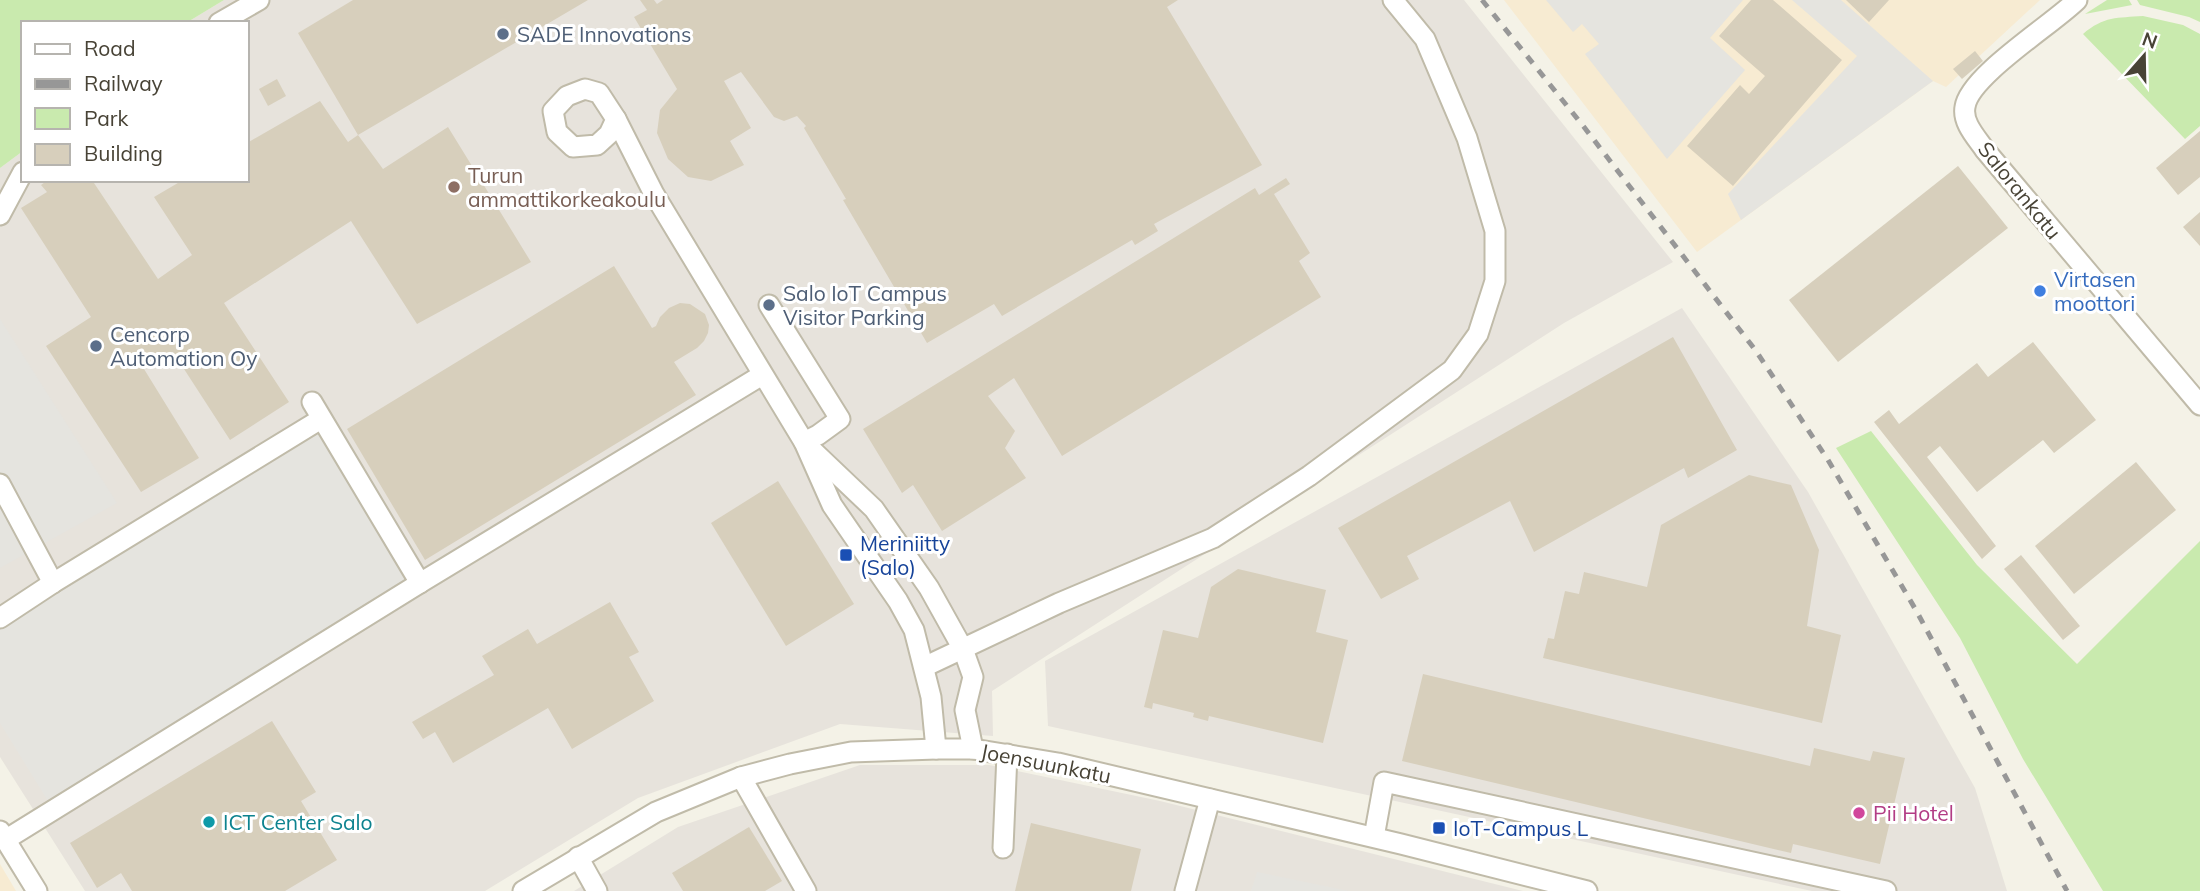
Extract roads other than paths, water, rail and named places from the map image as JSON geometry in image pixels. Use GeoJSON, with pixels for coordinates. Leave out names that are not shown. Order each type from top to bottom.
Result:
{"type":"FeatureCollection","features":[{"type":"Feature","properties":{"kind":"street"},"geometry":{"type":"LineString","coordinates":[[222,21],[258,0]]}},
{"type":"Feature","properties":{"kind":"street"},"geometry":{"type":"LineString","coordinates":[[923,667],[1059,603],[1213,538],[1309,476],[1452,370],[1478,334],[1495,281],[1495,231],[1467,138],[1425,38],[1394,0]]}},
{"type":"Feature","properties":{"kind":"street","name":"Salorankatu"},"geometry":{"type":"LineString","coordinates":[[2077,0],[2063,15],[2014,52],[1973,89],[1965,107],[1965,115],[1970,128],[1985,150],[2200,405]]}},
{"type":"Feature","properties":{"kind":"street","name":"Salorankatu"},"geometry":{"type":"LineString","coordinates":[[2063,15],[2093,0]]}},
{"type":"Feature","properties":{"kind":"street"},"geometry":{"type":"LineString","coordinates":[[616,119],[654,194],[804,442],[832,505],[898,601],[914,630],[931,697],[936,749]]}},
{"type":"Feature","properties":{"kind":"street"},"geometry":{"type":"LineString","coordinates":[[0,215],[21,176]]}},
{"type":"Feature","properties":{"kind":"street"},"geometry":{"type":"LineString","coordinates":[[769,305],[840,419],[804,442]]}},
{"type":"Feature","properties":{"kind":"street"},"geometry":{"type":"LineString","coordinates":[[37,891],[2,836],[762,375]]}},
{"type":"Feature","properties":{"kind":"street"},"geometry":{"type":"LineString","coordinates":[[0,618],[316,410],[420,583]]}},
{"type":"Feature","properties":{"kind":"street"},"geometry":{"type":"LineString","coordinates":[[804,442],[874,509],[929,588],[963,649],[974,677],[965,710],[973,749]]}},
{"type":"Feature","properties":{"kind":"street"},"geometry":{"type":"LineString","coordinates":[[0,484],[53,583]]}},
{"type":"Feature","properties":{"kind":"street","name":"Joensuunkatu"},"geometry":{"type":"LineString","coordinates":[[523,891],[656,812],[741,777],[851,752],[936,749],[973,749],[1058,763],[1374,837],[1587,891]]}},
{"type":"Feature","properties":{"kind":"street"},"geometry":{"type":"LineString","coordinates":[[1003,848],[1007,754]]}},
{"type":"Feature","properties":{"kind":"street"},"geometry":{"type":"LineString","coordinates":[[741,777],[806,891]]}},
{"type":"Feature","properties":{"kind":"street"},"geometry":{"type":"LineString","coordinates":[[1374,837],[1384,782],[1886,891]]}},
{"type":"Feature","properties":{"kind":"street"},"geometry":{"type":"LineString","coordinates":[[1185,891],[1210,799]]}},
{"type":"Feature","properties":{"kind":"street"},"geometry":{"type":"LineString","coordinates":[[578,857],[597,891]]}},
{"type":"Feature","properties":{"kind":"railway"},"geometry":{"type":"LineString","coordinates":[[1482,0],[1584,127],[1756,351],[1828,460],[1917,612],[2067,891]]}},
{"type":"Feature","properties":{"kind":"place","name":"SADE Innovations"},"geometry":{"type":"Point","coordinates":[503,34]}},
{"type":"Feature","properties":{"kind":"place","name":"Turun ammattikorkeakoulu"},"geometry":{"type":"Point","coordinates":[454,187]}},
{"type":"Feature","properties":{"kind":"place","name":"Virtasen moottori"},"geometry":{"type":"Point","coordinates":[2040,291]}},
{"type":"Feature","properties":{"kind":"place","name":"Salo IoT Campus Visitor Parking"},"geometry":{"type":"Point","coordinates":[769,305]}},
{"type":"Feature","properties":{"kind":"place","name":"Cencorp Automation Oy"},"geometry":{"type":"Point","coordinates":[96,346]}},
{"type":"Feature","properties":{"kind":"place","name":"Meriniitty (Salo)"},"geometry":{"type":"Point","coordinates":[846,555]}},
{"type":"Feature","properties":{"kind":"place","name":"Pii Hotel"},"geometry":{"type":"Point","coordinates":[1859,813]}},
{"type":"Feature","properties":{"kind":"place","name":"ICT Center Salo"},"geometry":{"type":"Point","coordinates":[209,822]}},
{"type":"Feature","properties":{"kind":"place","name":"IoT-Campus L"},"geometry":{"type":"Point","coordinates":[1439,828]}}]}
